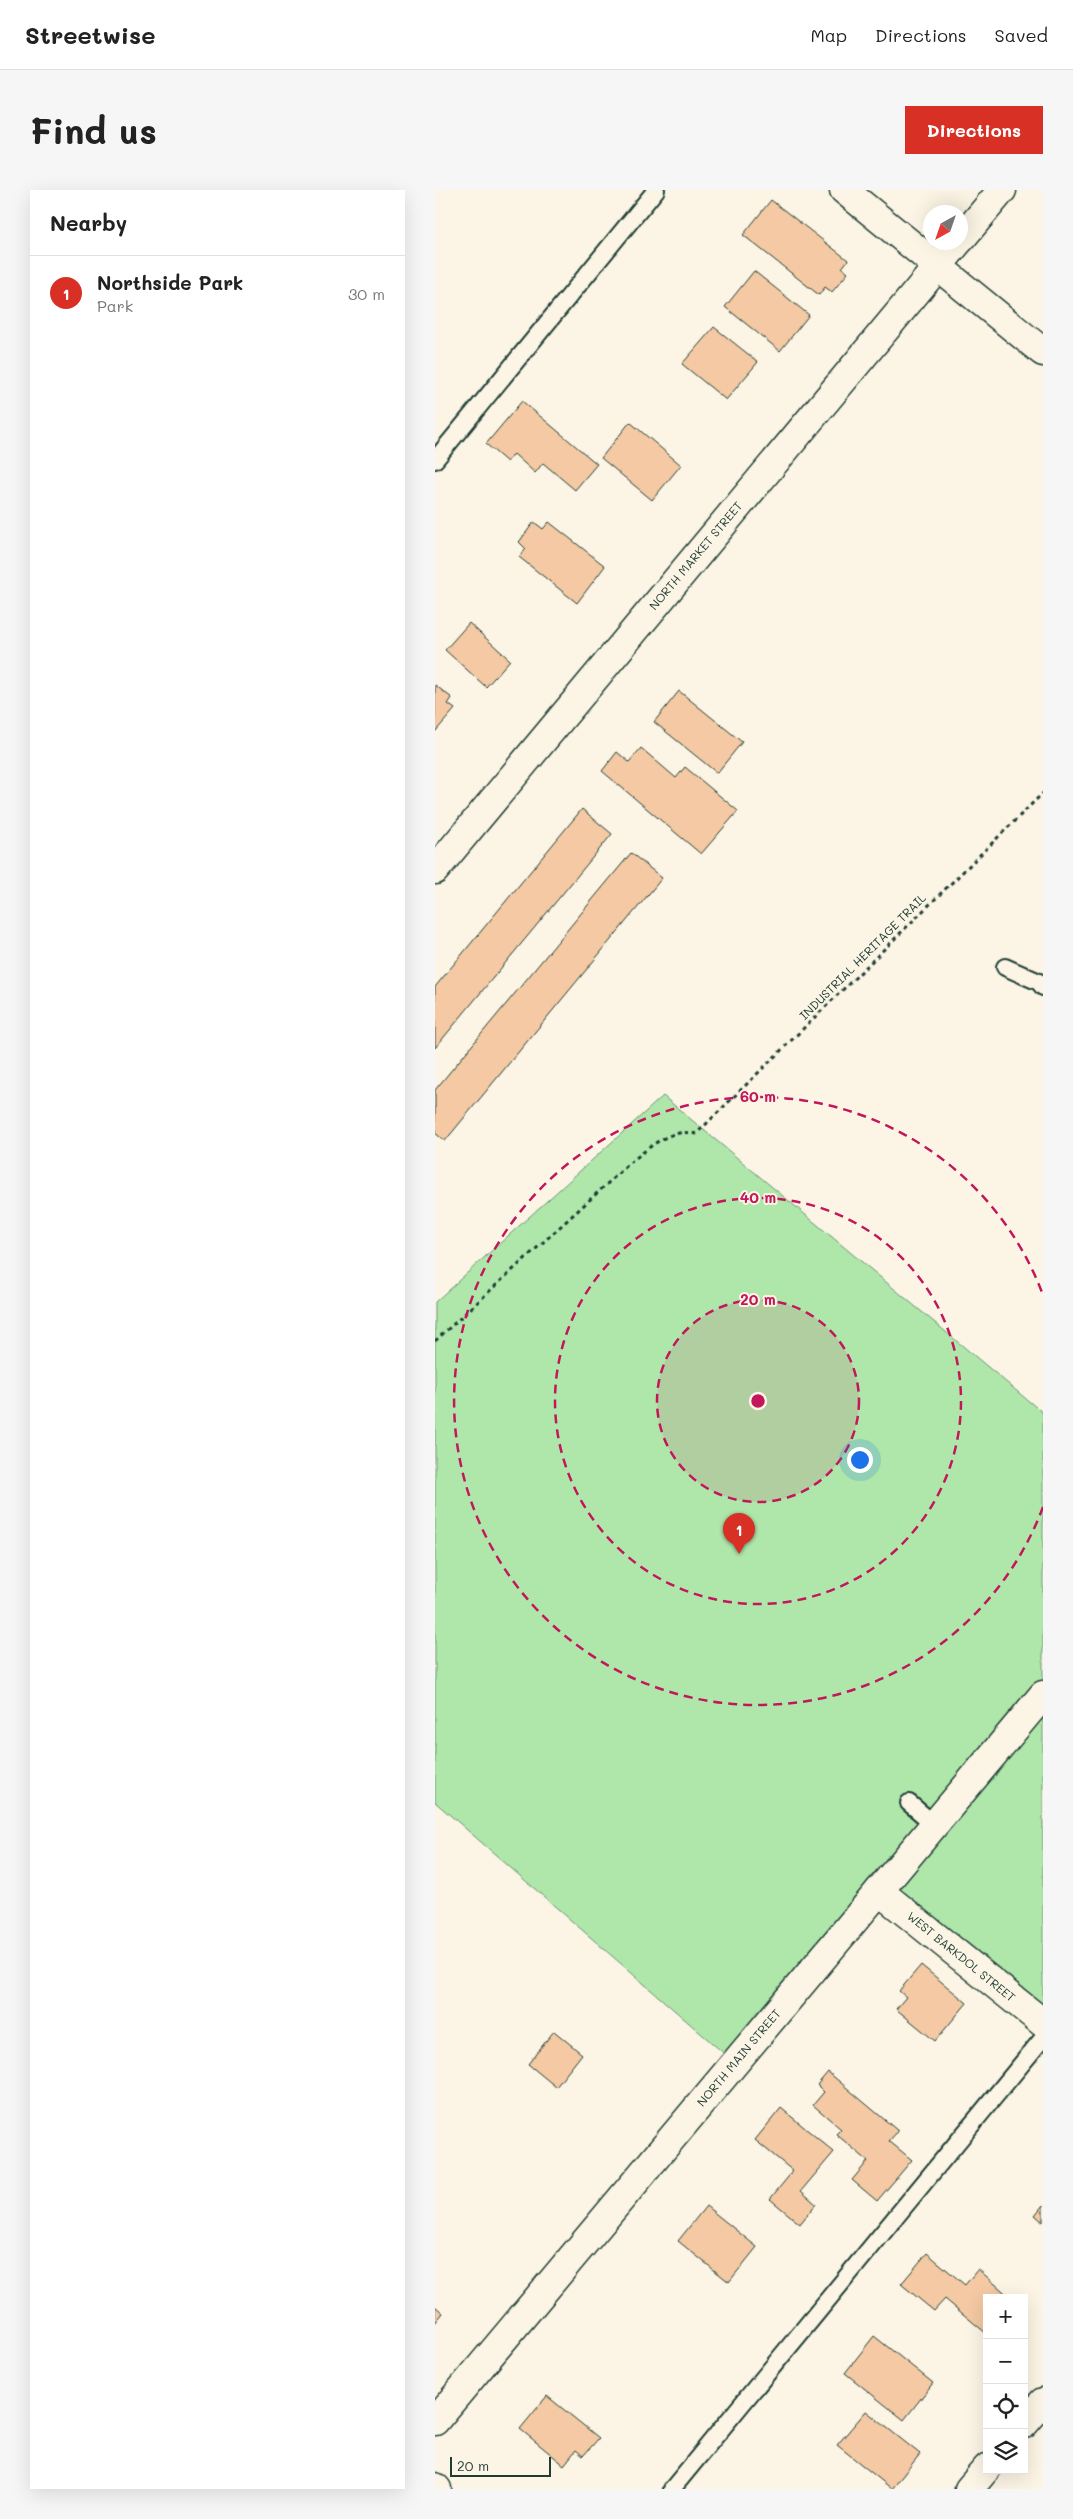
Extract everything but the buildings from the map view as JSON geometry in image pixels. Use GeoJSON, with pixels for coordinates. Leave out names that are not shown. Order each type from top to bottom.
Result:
{"type":"FeatureCollection","features":[{"type":"Feature","properties":{"kind":"street"},"geometry":{"type":"LineString","coordinates":[[844,190],[1043,352]]}},
{"type":"Feature","properties":{"kind":"street"},"geometry":{"type":"LineString","coordinates":[[968,231],[1002,190]]}},
{"type":"Feature","properties":{"kind":"street","name":"NORTH MARKET STREET"},"geometry":{"type":"LineString","coordinates":[[435,870],[952,250]]}},
{"type":"Feature","properties":{"kind":"street","name":"NORTH MAIN STREET"},"geometry":{"type":"LineString","coordinates":[[435,2421],[1043,1695]]}},
{"type":"Feature","properties":{"kind":"street","name":"WEST BARKDOL STREET"},"geometry":{"type":"LineString","coordinates":[[879,1891],[1043,2023]]}},
{"type":"Feature","properties":{"kind":"street"},"geometry":{"type":"LineString","coordinates":[[1028,2419],[1043,2402]]}},
{"type":"Feature","properties":{"kind":"street"},"geometry":{"type":"LineString","coordinates":[[969,2489],[983,2473]]}},
{"type":"Feature","properties":{"kind":"lane"},"geometry":{"type":"LineString","coordinates":[[435,460],[656,190]]}},
{"type":"Feature","properties":{"kind":"lane"},"geometry":{"type":"LineString","coordinates":[[1005,967],[1039,982],[1043,987]]}},
{"type":"Feature","properties":{"kind":"lane"},"geometry":{"type":"LineString","coordinates":[[909,1803],[935,1825]]}},
{"type":"Feature","properties":{"kind":"lane"},"geometry":{"type":"LineString","coordinates":[[672,2489],[1043,2038]]}},
{"type":"Feature","properties":{"kind":"path","name":"INDUSTRIAL HERITAGE TRAIL"},"geometry":{"type":"LineString","coordinates":[[435,1341],[631,1162],[654,1144],[676,1132],[696,1134],[1043,793]]}},
{"type":"Feature","properties":{"kind":"green space"},"geometry":{"type":"Polygon","coordinates":[[[663,1096],[1043,1413],[1043,2026],[879,1891],[735,2063],[435,1802],[435,1302],[663,1096]]]}},
{"type":"Feature","properties":{"kind":"place","name":"Northside Park"},"geometry":{"type":"Point","coordinates":[739,1554]}}]}
